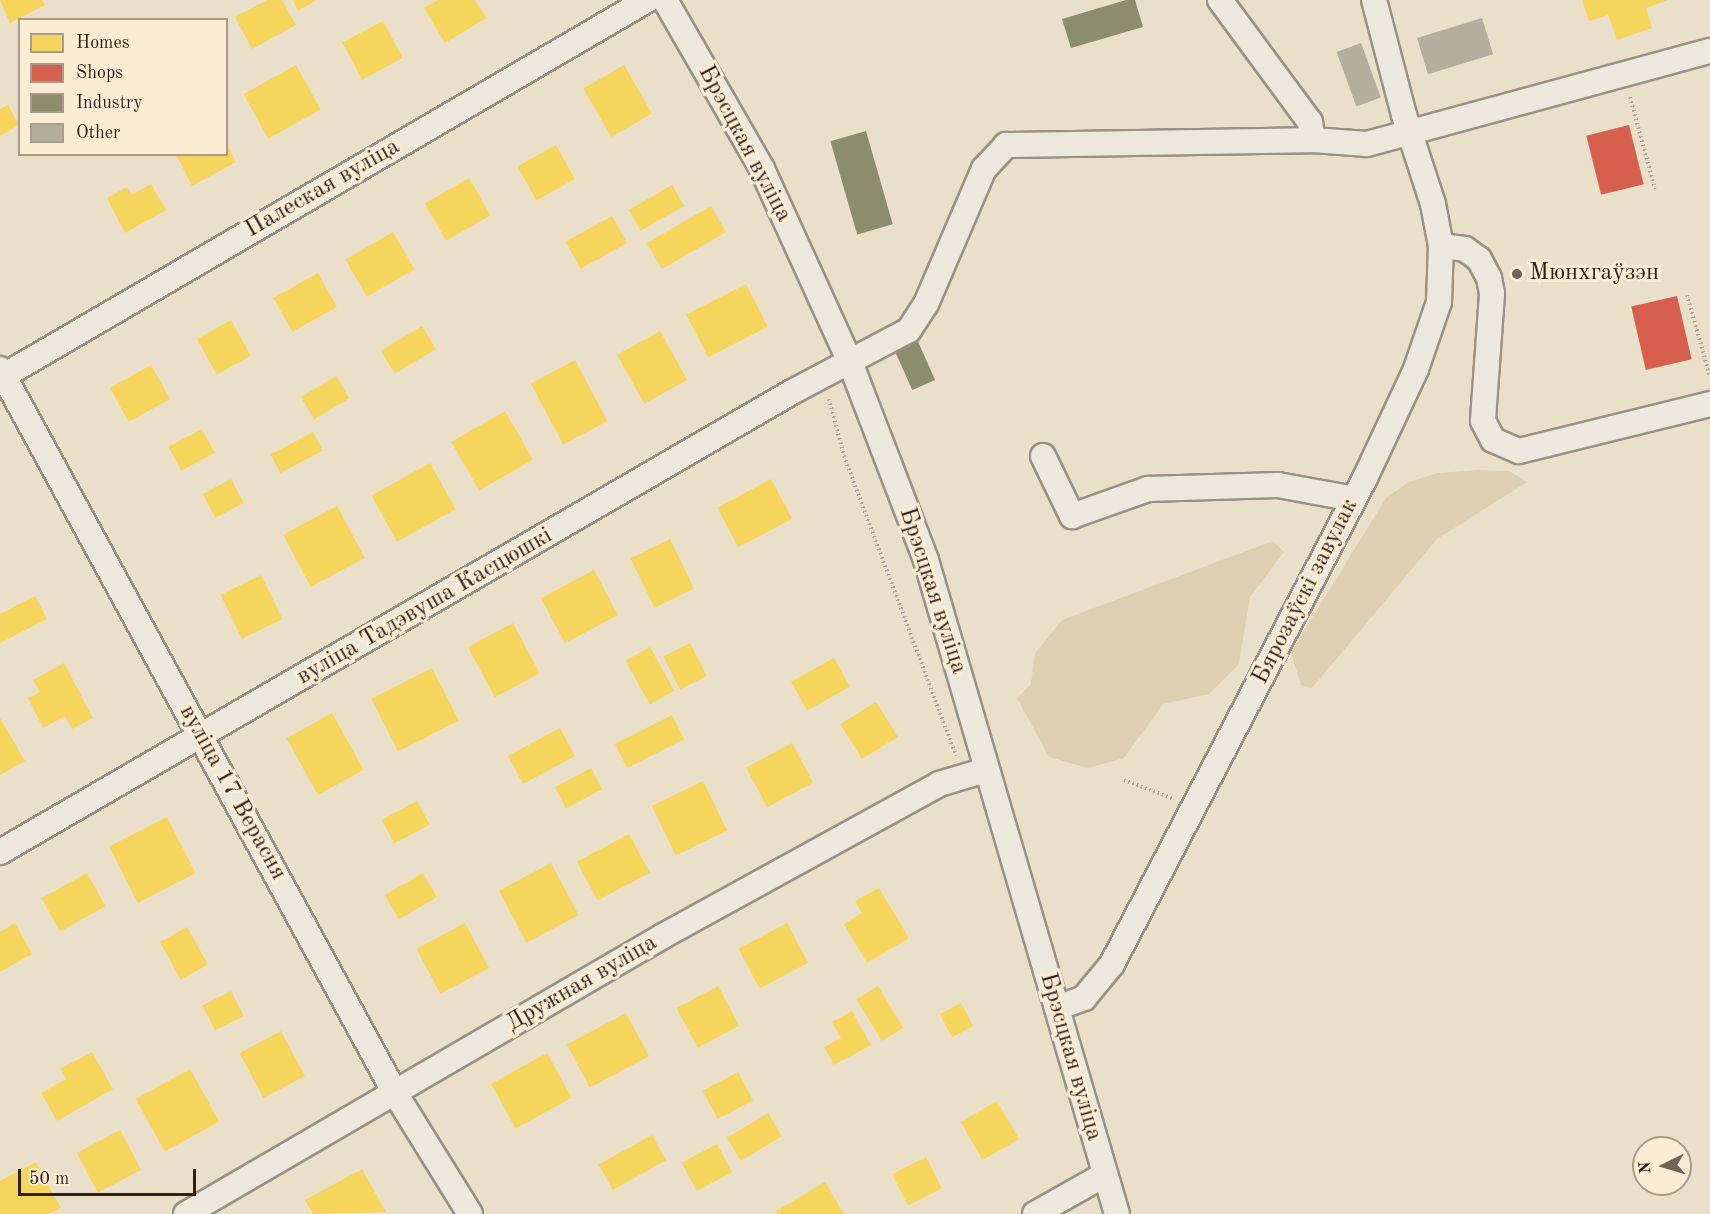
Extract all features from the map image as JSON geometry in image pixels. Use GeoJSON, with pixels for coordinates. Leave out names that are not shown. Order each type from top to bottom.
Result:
{"type":"FeatureCollection","features":[{"type":"Feature","properties":{"kind":"street","name":"Палеская вуліца"},"geometry":{"type":"LineString","coordinates":[[1,374],[647,0]]}},
{"type":"Feature","properties":{"kind":"street","name":"Брэсцкая вуліца"},"geometry":{"type":"LineString","coordinates":[[665,0],[762,169],[850,362],[926,560],[975,773],[1057,1008],[1117,1214]]}},
{"type":"Feature","properties":{"kind":"street"},"geometry":{"type":"LineString","coordinates":[[1220,0],[1310,122],[1313,140]]}},
{"type":"Feature","properties":{"kind":"street","name":"Бярозаўскі завулак"},"geometry":{"type":"LineString","coordinates":[[1057,1008],[1084,998],[1113,964],[1354,499],[1416,369],[1439,302],[1441,246],[1374,0]]}},
{"type":"Feature","properties":{"kind":"street","name":"вуліца Тадэвуша Касцюшкі"},"geometry":{"type":"LineString","coordinates":[[0,852],[823,376],[909,330],[926,304],[984,169],[1006,145],[1313,140],[1367,144],[1710,51]]}},
{"type":"Feature","properties":{"kind":"street"},"geometry":{"type":"LineString","coordinates":[[1441,246],[1465,249],[1479,259],[1489,278],[1492,294],[1482,421],[1493,440],[1519,451],[1710,404]]}},
{"type":"Feature","properties":{"kind":"street","name":"вуліца 17 Верасня"},"geometry":{"type":"LineString","coordinates":[[1,374],[395,1093],[470,1214]]}},
{"type":"Feature","properties":{"kind":"street"},"geometry":{"type":"LineString","coordinates":[[1043,456],[1072,516],[1148,489],[1278,485],[1354,499]]}},
{"type":"Feature","properties":{"kind":"street","name":"Дружная вуліца"},"geometry":{"type":"LineString","coordinates":[[186,1214],[663,936],[939,784],[975,773]]}},
{"type":"Feature","properties":{"kind":"street"},"geometry":{"type":"LineString","coordinates":[[1035,1214],[1104,1175]]}},
{"type":"Feature","properties":{"kind":"path"},"geometry":{"type":"LineString","coordinates":[[1624,75],[1655,189]]}},
{"type":"Feature","properties":{"kind":"path"},"geometry":{"type":"LineString","coordinates":[[1687,295],[1710,377]]}},
{"type":"Feature","properties":{"kind":"path"},"geometry":{"type":"LineString","coordinates":[[823,376],[844,456],[975,773]]}},
{"type":"Feature","properties":{"kind":"path"},"geometry":{"type":"LineString","coordinates":[[1124,780],[1193,806]]}},
{"type":"Feature","properties":{"kind":"shaded area"},"geometry":{"type":"Polygon","coordinates":[[[1478,470],[1509,471],[1527,482],[1437,539],[1312,688],[1301,685],[1291,652],[1386,498],[1409,482],[1438,473],[1478,470]]]}},
{"type":"Feature","properties":{"kind":"shaded area"},"geometry":{"type":"Polygon","coordinates":[[[1273,541],[1284,552],[1250,597],[1239,664],[1209,694],[1163,704],[1124,758],[1088,768],[1049,757],[1017,698],[1031,684],[1035,653],[1062,620],[1273,541]]]}},
{"type":"Feature","properties":{"kind":"building: Homes"},"geometry":{"type":"Polygon","coordinates":[[[0,0],[42,0],[45,5],[10,23],[0,0]]]}},
{"type":"Feature","properties":{"kind":"building: Homes"},"geometry":{"type":"Polygon","coordinates":[[[267,0],[282,0],[296,25],[252,49],[235,17],[267,0]]]}},
{"type":"Feature","properties":{"kind":"building: Homes"},"geometry":{"type":"Polygon","coordinates":[[[293,0],[317,0],[298,11],[293,0]]]}},
{"type":"Feature","properties":{"kind":"building: Homes"},"geometry":{"type":"Polygon","coordinates":[[[438,0],[475,0],[486,18],[445,43],[424,8],[438,0]]]}},
{"type":"Feature","properties":{"kind":"building: Homes"},"geometry":{"type":"Polygon","coordinates":[[[1582,0],[1668,0],[1646,8],[1652,28],[1617,40],[1608,15],[1589,21],[1582,0]]]}},
{"type":"Feature","properties":{"kind":"building: Homes"},"geometry":{"type":"Polygon","coordinates":[[[383,21],[403,58],[362,80],[342,43],[383,21]]]}},
{"type":"Feature","properties":{"kind":"building: Homes"},"geometry":{"type":"Polygon","coordinates":[[[296,65],[321,110],[268,139],[244,94],[296,65]]]}},
{"type":"Feature","properties":{"kind":"building: Homes"},"geometry":{"type":"Polygon","coordinates":[[[624,65],[652,113],[611,137],[583,88],[624,65]]]}},
{"type":"Feature","properties":{"kind":"building: Homes"},"geometry":{"type":"Polygon","coordinates":[[[8,105],[18,126],[0,136],[0,109],[8,105]]]}},
{"type":"Feature","properties":{"kind":"building: Homes"},"geometry":{"type":"Polygon","coordinates":[[[556,145],[575,179],[536,200],[518,166],[556,145]]]}},
{"type":"Feature","properties":{"kind":"building: Homes"},"geometry":{"type":"Polygon","coordinates":[[[228,147],[236,162],[192,186],[177,156],[228,156],[228,147]]]}},
{"type":"Feature","properties":{"kind":"building: Homes"},"geometry":{"type":"Polygon","coordinates":[[[469,178],[490,215],[446,241],[425,204],[469,178]]]}},
{"type":"Feature","properties":{"kind":"building: Homes"},"geometry":{"type":"Polygon","coordinates":[[[151,184],[166,210],[125,233],[107,198],[127,187],[131,195],[151,184]]]}},
{"type":"Feature","properties":{"kind":"building: Homes"},"geometry":{"type":"Polygon","coordinates":[[[672,185],[684,206],[641,231],[629,210],[672,185]]]}},
{"type":"Feature","properties":{"kind":"building: Homes"},"geometry":{"type":"Polygon","coordinates":[[[711,206],[726,232],[662,269],[647,243],[711,206]]]}},
{"type":"Feature","properties":{"kind":"building: Homes"},"geometry":{"type":"Polygon","coordinates":[[[612,216],[627,243],[581,269],[566,242],[612,216]]]}},
{"type":"Feature","properties":{"kind":"building: Homes"},"geometry":{"type":"Polygon","coordinates":[[[393,232],[414,269],[367,297],[345,260],[393,232]]]}},
{"type":"Feature","properties":{"kind":"building: Homes"},"geometry":{"type":"Polygon","coordinates":[[[318,273],[337,307],[292,332],[273,298],[318,273]]]}},
{"type":"Feature","properties":{"kind":"building: Homes"},"geometry":{"type":"Polygon","coordinates":[[[746,284],[768,327],[708,357],[686,314],[746,284]]]}},
{"type":"Feature","properties":{"kind":"building: Homes"},"geometry":{"type":"Polygon","coordinates":[[[231,320],[251,356],[217,375],[197,339],[231,320]]]}},
{"type":"Feature","properties":{"kind":"building: Homes"},"geometry":{"type":"Polygon","coordinates":[[[422,326],[436,349],[395,374],[381,351],[422,326]]]}},
{"type":"Feature","properties":{"kind":"building: Homes"},"geometry":{"type":"Polygon","coordinates":[[[660,331],[687,380],[644,404],[617,355],[660,331]]]}},
{"type":"Feature","properties":{"kind":"building: Homes"},"geometry":{"type":"Polygon","coordinates":[[[575,360],[607,421],[563,444],[531,383],[575,360]]]}},
{"type":"Feature","properties":{"kind":"building: Homes"},"geometry":{"type":"Polygon","coordinates":[[[151,365],[170,399],[129,422],[110,388],[151,365]]]}},
{"type":"Feature","properties":{"kind":"building: Homes"},"geometry":{"type":"Polygon","coordinates":[[[336,376],[349,398],[314,419],[301,397],[336,376]]]}},
{"type":"Feature","properties":{"kind":"building: Homes"},"geometry":{"type":"Polygon","coordinates":[[[505,411],[533,459],[479,490],[451,442],[505,411]]]}},
{"type":"Feature","properties":{"kind":"building: Homes"},"geometry":{"type":"Polygon","coordinates":[[[202,429],[215,453],[181,471],[168,447],[202,429]]]}},
{"type":"Feature","properties":{"kind":"building: Homes"},"geometry":{"type":"Polygon","coordinates":[[[313,432],[323,451],[280,473],[271,455],[313,432]]]}},
{"type":"Feature","properties":{"kind":"building: Homes"},"geometry":{"type":"Polygon","coordinates":[[[430,463],[456,509],[397,542],[371,495],[430,463]]]}},
{"type":"Feature","properties":{"kind":"building: Homes"},"geometry":{"type":"Polygon","coordinates":[[[231,479],[244,503],[215,518],[203,494],[231,479]]]}},
{"type":"Feature","properties":{"kind":"building: Homes"},"geometry":{"type":"Polygon","coordinates":[[[771,479],[792,519],[738,547],[717,508],[771,479]]]}},
{"type":"Feature","properties":{"kind":"building: Homes"},"geometry":{"type":"Polygon","coordinates":[[[337,506],[365,558],[311,587],[283,535],[337,506]]]}},
{"type":"Feature","properties":{"kind":"building: Homes"},"geometry":{"type":"Polygon","coordinates":[[[670,539],[694,588],[655,608],[630,558],[670,539]]]}},
{"type":"Feature","properties":{"kind":"building: Homes"},"geometry":{"type":"Polygon","coordinates":[[[594,570],[618,615],[565,643],[541,598],[594,570]]]}},
{"type":"Feature","properties":{"kind":"building: Homes"},"geometry":{"type":"Polygon","coordinates":[[[261,575],[282,619],[242,639],[221,595],[261,575]]]}},
{"type":"Feature","properties":{"kind":"building: Homes"},"geometry":{"type":"Polygon","coordinates":[[[35,596],[47,619],[0,643],[0,614],[35,596]]]}},
{"type":"Feature","properties":{"kind":"building: Homes"},"geometry":{"type":"Polygon","coordinates":[[[513,623],[540,673],[495,697],[468,647],[513,623]]]}},
{"type":"Feature","properties":{"kind":"building: Homes"},"geometry":{"type":"Polygon","coordinates":[[[690,643],[707,676],[680,690],[663,657],[690,643]]]}},
{"type":"Feature","properties":{"kind":"building: Homes"},"geometry":{"type":"Polygon","coordinates":[[[650,647],[674,691],[650,704],[626,661],[650,647]]]}},
{"type":"Feature","properties":{"kind":"building: Homes"},"geometry":{"type":"Polygon","coordinates":[[[834,658],[850,687],[807,711],[791,682],[834,658]]]}},
{"type":"Feature","properties":{"kind":"building: Homes"},"geometry":{"type":"Polygon","coordinates":[[[64,663],[93,718],[72,729],[65,716],[43,728],[28,698],[40,692],[33,680],[64,663]]]}},
{"type":"Feature","properties":{"kind":"building: Homes"},"geometry":{"type":"Polygon","coordinates":[[[432,668],[459,721],[398,751],[371,699],[432,668]]]}},
{"type":"Feature","properties":{"kind":"building: Homes"},"geometry":{"type":"Polygon","coordinates":[[[876,702],[898,737],[862,759],[840,724],[876,702]]]}},
{"type":"Feature","properties":{"kind":"building: Homes"},"geometry":{"type":"Polygon","coordinates":[[[332,713],[364,770],[318,795],[287,738],[332,713]]]}},
{"type":"Feature","properties":{"kind":"building: Homes"},"geometry":{"type":"Polygon","coordinates":[[[672,715],[684,739],[627,768],[615,744],[672,715]]]}},
{"type":"Feature","properties":{"kind":"building: Homes"},"geometry":{"type":"Polygon","coordinates":[[[0,718],[25,761],[0,775],[0,718]]]}},
{"type":"Feature","properties":{"kind":"building: Homes"},"geometry":{"type":"Polygon","coordinates":[[[560,728],[575,756],[523,784],[508,756],[560,728]]]}},
{"type":"Feature","properties":{"kind":"building: Homes"},"geometry":{"type":"Polygon","coordinates":[[[792,743],[813,783],[767,807],[746,767],[792,743]]]}},
{"type":"Feature","properties":{"kind":"building: Homes"},"geometry":{"type":"Polygon","coordinates":[[[591,768],[602,789],[566,808],[555,787],[591,768]]]}},
{"type":"Feature","properties":{"kind":"building: Homes"},"geometry":{"type":"Polygon","coordinates":[[[703,781],[727,830],[676,855],[652,806],[703,781]]]}},
{"type":"Feature","properties":{"kind":"building: Homes"},"geometry":{"type":"Polygon","coordinates":[[[417,801],[430,825],[394,844],[382,820],[417,801]]]}},
{"type":"Feature","properties":{"kind":"building: Homes"},"geometry":{"type":"Polygon","coordinates":[[[167,817],[196,873],[138,903],[109,847],[167,817]]]}},
{"type":"Feature","properties":{"kind":"building: Homes"},"geometry":{"type":"Polygon","coordinates":[[[629,834],[650,873],[598,901],[577,862],[629,834]]]}},
{"type":"Feature","properties":{"kind":"building: Homes"},"geometry":{"type":"Polygon","coordinates":[[[551,863],[579,915],[527,943],[499,891],[551,863]]]}},
{"type":"Feature","properties":{"kind":"building: Homes"},"geometry":{"type":"Polygon","coordinates":[[[87,873],[105,906],[60,931],[42,898],[87,873]]]}},
{"type":"Feature","properties":{"kind":"building: Homes"},"geometry":{"type":"Polygon","coordinates":[[[423,873],[437,897],[399,919],[385,895],[423,873]]]}},
{"type":"Feature","properties":{"kind":"building: Homes"},"geometry":{"type":"Polygon","coordinates":[[[879,888],[909,938],[867,963],[844,924],[862,913],[855,901],[879,888]]]}},
{"type":"Feature","properties":{"kind":"building: Homes"},"geometry":{"type":"Polygon","coordinates":[[[15,923],[32,954],[0,972],[0,932],[15,923]]]}},
{"type":"Feature","properties":{"kind":"building: Homes"},"geometry":{"type":"Polygon","coordinates":[[[465,923],[489,968],[440,994],[416,949],[465,923]]]}},
{"type":"Feature","properties":{"kind":"building: Homes"},"geometry":{"type":"Polygon","coordinates":[[[787,923],[808,963],[760,989],[738,949],[787,923]]]}},
{"type":"Feature","properties":{"kind":"building: Homes"},"geometry":{"type":"Polygon","coordinates":[[[187,927],[208,965],[181,980],[160,942],[187,927]]]}},
{"type":"Feature","properties":{"kind":"building: Homes"},"geometry":{"type":"Polygon","coordinates":[[[718,986],[739,1026],[698,1048],[677,1008],[718,986]]]}},
{"type":"Feature","properties":{"kind":"building: Homes"},"geometry":{"type":"Polygon","coordinates":[[[878,986],[903,1028],[882,1041],[857,999],[878,986]]]}},
{"type":"Feature","properties":{"kind":"building: Homes"},"geometry":{"type":"Polygon","coordinates":[[[231,991],[244,1016],[215,1030],[202,1006],[231,991]]]}},
{"type":"Feature","properties":{"kind":"building: Homes"},"geometry":{"type":"Polygon","coordinates":[[[961,1003],[973,1026],[952,1037],[940,1014],[961,1003]]]}},
{"type":"Feature","properties":{"kind":"building: Homes"},"geometry":{"type":"Polygon","coordinates":[[[852,1011],[871,1045],[834,1065],[824,1047],[841,1038],[832,1022],[852,1011]]]}},
{"type":"Feature","properties":{"kind":"building: Homes"},"geometry":{"type":"Polygon","coordinates":[[[626,1013],[649,1056],[590,1088],[567,1044],[626,1013]]]}},
{"type":"Feature","properties":{"kind":"building: Homes"},"geometry":{"type":"Polygon","coordinates":[[[281,1031],[305,1076],[263,1098],[240,1053],[281,1031]]]}},
{"type":"Feature","properties":{"kind":"building: Homes"},"geometry":{"type":"Polygon","coordinates":[[[92,1052],[113,1089],[57,1121],[41,1093],[66,1079],[60,1069],[92,1052]]]}},
{"type":"Feature","properties":{"kind":"building: Homes"},"geometry":{"type":"Polygon","coordinates":[[[547,1053],[572,1098],[516,1129],[491,1084],[547,1053]]]}},
{"type":"Feature","properties":{"kind":"building: Homes"},"geometry":{"type":"Polygon","coordinates":[[[190,1069],[219,1121],[165,1152],[136,1099],[190,1069]]]}},
{"type":"Feature","properties":{"kind":"building: Homes"},"geometry":{"type":"Polygon","coordinates":[[[738,1072],[753,1100],[718,1119],[703,1091],[738,1072]]]}},
{"type":"Feature","properties":{"kind":"building: Homes"},"geometry":{"type":"Polygon","coordinates":[[[997,1101],[1019,1139],[983,1160],[961,1122],[997,1101]]]}},
{"type":"Feature","properties":{"kind":"building: Homes"},"geometry":{"type":"Polygon","coordinates":[[[768,1113],[782,1136],[741,1161],[727,1138],[768,1113]]]}},
{"type":"Feature","properties":{"kind":"building: Homes"},"geometry":{"type":"Polygon","coordinates":[[[120,1130],[141,1170],[98,1193],[77,1153],[120,1130]]]}},
{"type":"Feature","properties":{"kind":"building: Homes"},"geometry":{"type":"Polygon","coordinates":[[[652,1135],[666,1160],[613,1190],[599,1165],[652,1135]]]}},
{"type":"Feature","properties":{"kind":"building: Homes"},"geometry":{"type":"Polygon","coordinates":[[[717,1144],[732,1172],[697,1191],[682,1163],[717,1144]]]}},
{"type":"Feature","properties":{"kind":"building: Homes"},"geometry":{"type":"Polygon","coordinates":[[[926,1157],[942,1188],[908,1205],[892,1174],[926,1157]]]}},
{"type":"Feature","properties":{"kind":"building: Homes"},"geometry":{"type":"Polygon","coordinates":[[[36,1162],[61,1208],[48,1214],[0,1214],[0,1181],[36,1162]]]}},
{"type":"Feature","properties":{"kind":"building: Homes"},"geometry":{"type":"Polygon","coordinates":[[[362,1169],[386,1212],[313,1214],[305,1200],[362,1169]]]}},
{"type":"Feature","properties":{"kind":"building: Homes"},"geometry":{"type":"Polygon","coordinates":[[[825,1182],[844,1214],[777,1214],[776,1211],[825,1182]]]}},
{"type":"Feature","properties":{"kind":"building: Shops"},"geometry":{"type":"Polygon","coordinates":[[[1629,125],[1644,184],[1601,195],[1586,136],[1629,125]]]}},
{"type":"Feature","properties":{"kind":"building: Shops"},"geometry":{"type":"Polygon","coordinates":[[[1677,296],[1692,359],[1646,370],[1631,307],[1677,296]]]}},
{"type":"Feature","properties":{"kind":"building: Industry"},"geometry":{"type":"Polygon","coordinates":[[[1126,0],[1135,0],[1143,27],[1071,48],[1062,19],[1126,0]]]}},
{"type":"Feature","properties":{"kind":"building: Industry"},"geometry":{"type":"Polygon","coordinates":[[[866,131],[893,224],[857,234],[830,141],[866,131]]]}},
{"type":"Feature","properties":{"kind":"building: Industry"},"geometry":{"type":"Polygon","coordinates":[[[916,337],[935,380],[912,390],[893,347],[916,337]]]}},
{"type":"Feature","properties":{"kind":"building: Other"},"geometry":{"type":"Polygon","coordinates":[[[1482,18],[1493,54],[1428,74],[1417,38],[1482,18]]]}},
{"type":"Feature","properties":{"kind":"building: Other"},"geometry":{"type":"Polygon","coordinates":[[[1361,43],[1381,98],[1356,106],[1337,52],[1361,43]]]}},
{"type":"Feature","properties":{"kind":"place","name":"Мюнхгаўзэн"},"geometry":{"type":"Point","coordinates":[1517,274]}}]}
